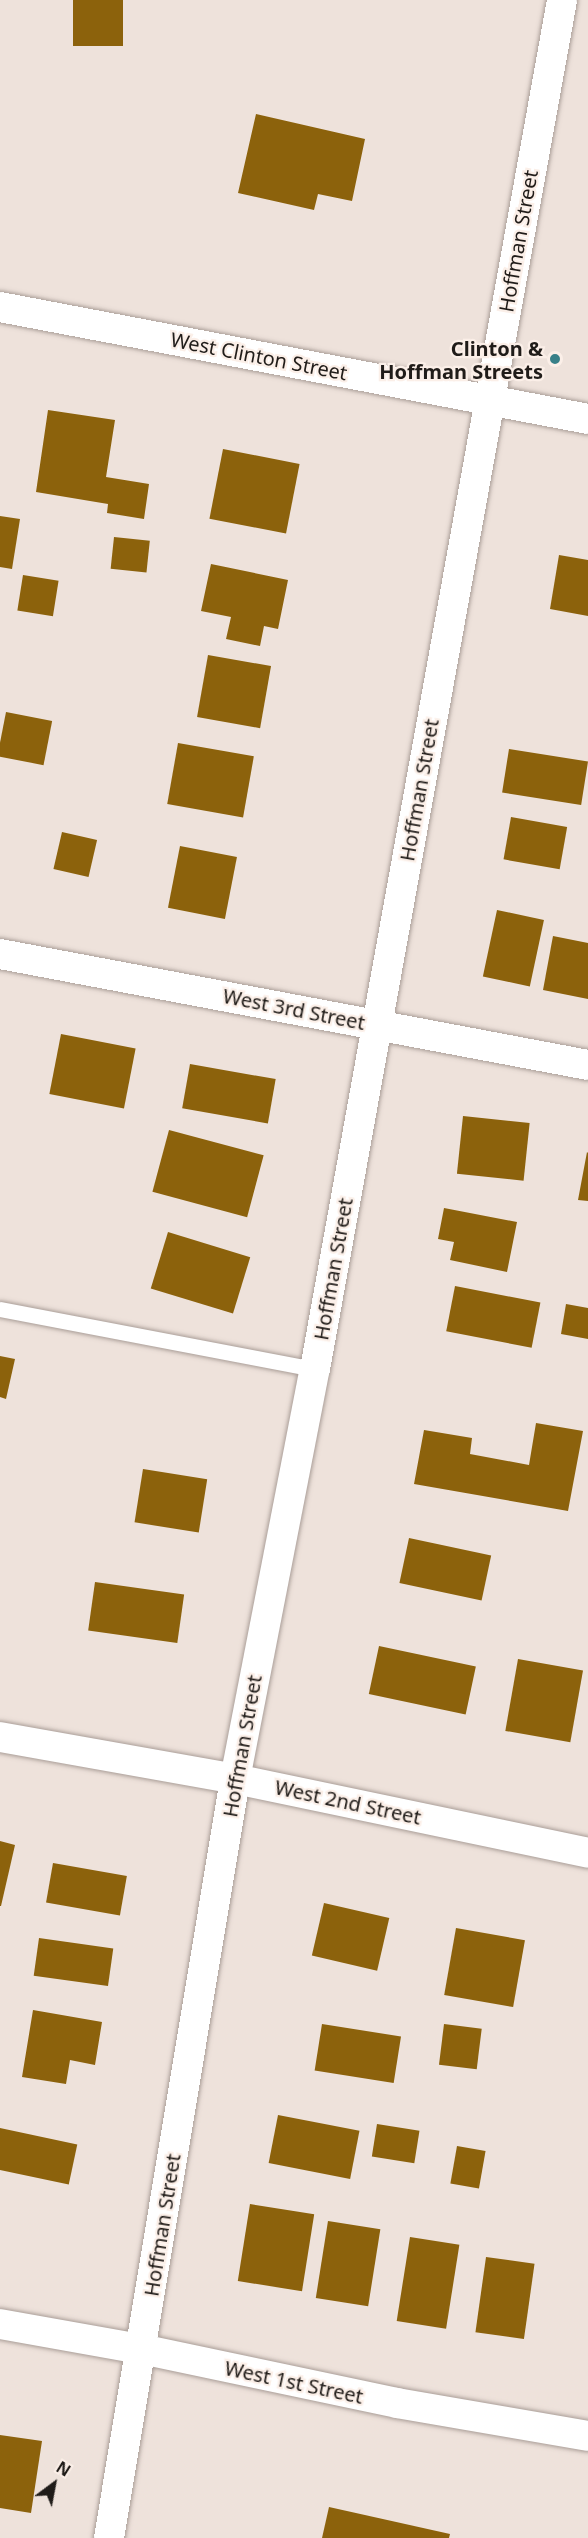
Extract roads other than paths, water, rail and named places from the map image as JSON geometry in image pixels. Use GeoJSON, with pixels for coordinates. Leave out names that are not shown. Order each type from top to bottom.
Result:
{"type":"FeatureCollection","features":[{"type":"Feature","properties":{"kind":"street","name":"Hoffman Street"},"geometry":{"type":"LineString","coordinates":[[109,2538],[236,1779],[315,1369],[562,0]]}},
{"type":"Feature","properties":{"kind":"street","name":"West Clinton Street"},"geometry":{"type":"LineString","coordinates":[[0,307],[588,419]]}},
{"type":"Feature","properties":{"kind":"street","name":"West 3rd Street"},"geometry":{"type":"LineString","coordinates":[[0,954],[588,1065]]}},
{"type":"Feature","properties":{"kind":"street","name":"West 2nd Street"},"geometry":{"type":"LineString","coordinates":[[0,1737],[236,1779],[588,1853]]}},
{"type":"Feature","properties":{"kind":"street","name":"West 1st Street"},"geometry":{"type":"LineString","coordinates":[[0,2324],[141,2349],[397,2403],[588,2436]]}},
{"type":"Feature","properties":{"kind":"lane"},"geometry":{"type":"LineString","coordinates":[[0,1309],[315,1369]]}},
{"type":"Feature","properties":{"kind":"place","name":"Clinton & Hoffman Streets"},"geometry":{"type":"Point","coordinates":[555,359]}}]}
